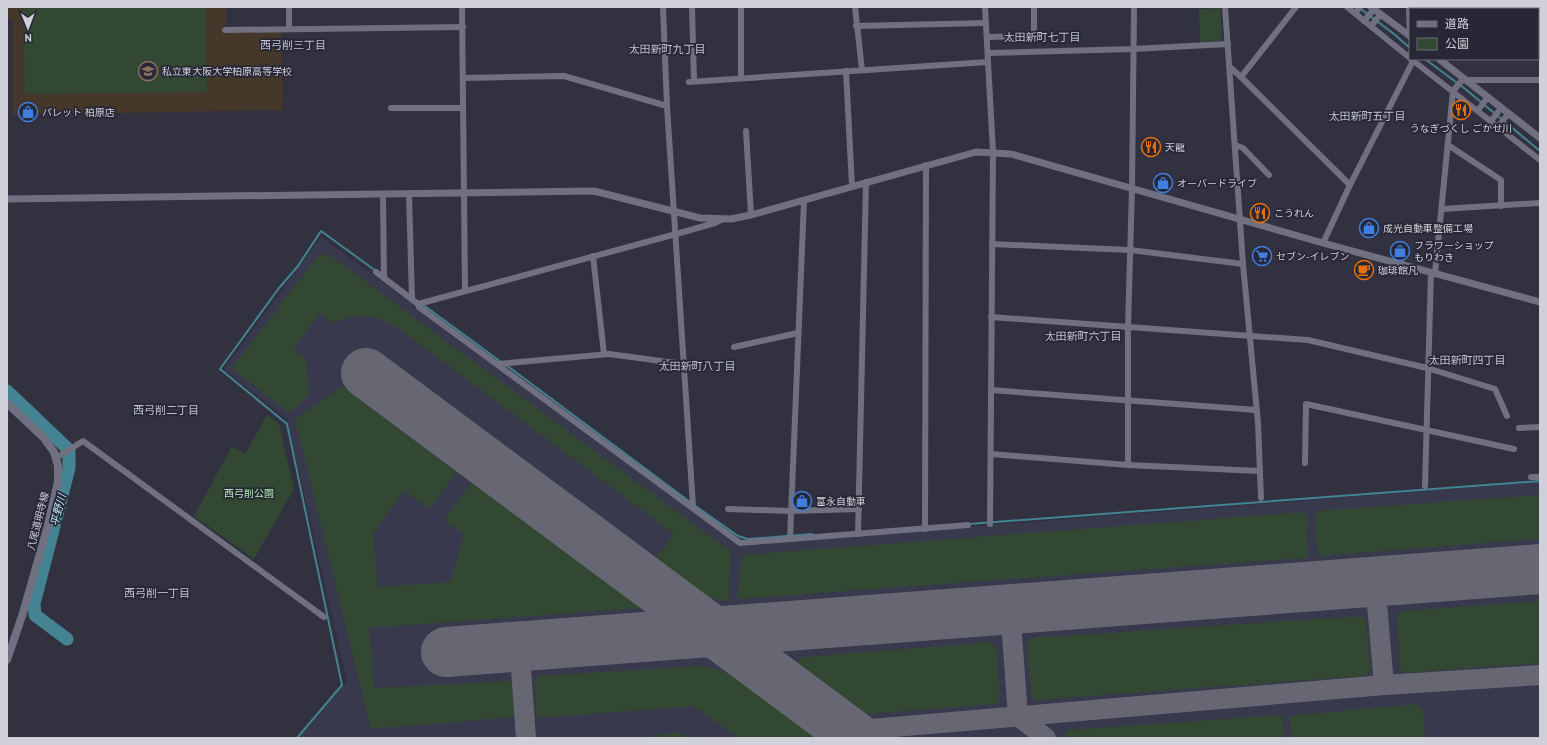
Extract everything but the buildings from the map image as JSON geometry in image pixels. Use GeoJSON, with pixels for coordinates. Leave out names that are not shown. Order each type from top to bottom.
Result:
{"type":"FeatureCollection","features":[{"type":"Feature","properties":{"kind":"main road","name":"八尾道明寺線"},"geometry":{"type":"LineString","coordinates":[[7,403],[43,437],[56,458],[58,466],[58,482],[23,613],[7,660]]}},
{"type":"Feature","properties":{"kind":"street"},"geometry":{"type":"LineString","coordinates":[[289,7],[289,29]]}},
{"type":"Feature","properties":{"kind":"street"},"geometry":{"type":"LineString","coordinates":[[462,7],[465,290]]}},
{"type":"Feature","properties":{"kind":"street"},"geometry":{"type":"LineString","coordinates":[[662,7],[692,506]]}},
{"type":"Feature","properties":{"kind":"street"},"geometry":{"type":"LineString","coordinates":[[692,7],[692,82],[988,62]]}},
{"type":"Feature","properties":{"kind":"street"},"geometry":{"type":"LineString","coordinates":[[741,7],[742,78]]}},
{"type":"Feature","properties":{"kind":"street"},"geometry":{"type":"LineString","coordinates":[[855,7],[862,70]]}},
{"type":"Feature","properties":{"kind":"street"},"geometry":{"type":"LineString","coordinates":[[985,7],[993,152],[990,524]]}},
{"type":"Feature","properties":{"kind":"street"},"geometry":{"type":"LineString","coordinates":[[987,37],[1034,36],[1034,7]]}},
{"type":"Feature","properties":{"kind":"street"},"geometry":{"type":"LineString","coordinates":[[1128,465],[1127,401],[1132,189],[1134,7]]}},
{"type":"Feature","properties":{"kind":"street"},"geometry":{"type":"LineString","coordinates":[[1226,7],[1243,264],[1256,410],[1261,498]]}},
{"type":"Feature","properties":{"kind":"street"},"geometry":{"type":"LineString","coordinates":[[1241,77],[1296,7]]}},
{"type":"Feature","properties":{"kind":"street"},"geometry":{"type":"LineString","coordinates":[[1346,7],[1409,57]]}},
{"type":"Feature","properties":{"kind":"street"},"geometry":{"type":"LineString","coordinates":[[1355,13],[1360,7]]}},
{"type":"Feature","properties":{"kind":"street"},"geometry":{"type":"LineString","coordinates":[[1364,21],[1372,10],[1379,17],[1409,35]]}},
{"type":"Feature","properties":{"kind":"street"},"geometry":{"type":"LineString","coordinates":[[1371,26],[1379,17]]}},
{"type":"Feature","properties":{"kind":"street"},"geometry":{"type":"LineString","coordinates":[[856,26],[986,23]]}},
{"type":"Feature","properties":{"kind":"street"},"geometry":{"type":"LineString","coordinates":[[225,30],[462,27]]}},
{"type":"Feature","properties":{"kind":"street"},"geometry":{"type":"LineString","coordinates":[[988,52],[1133,49],[1228,44]]}},
{"type":"Feature","properties":{"kind":"street"},"geometry":{"type":"LineString","coordinates":[[1323,243],[1412,60]]}},
{"type":"Feature","properties":{"kind":"street"},"geometry":{"type":"LineString","coordinates":[[1413,60],[1540,160]]}},
{"type":"Feature","properties":{"kind":"street"},"geometry":{"type":"LineString","coordinates":[[1440,60],[1499,111],[1540,138]]}},
{"type":"Feature","properties":{"kind":"street"},"geometry":{"type":"LineString","coordinates":[[1230,67],[1350,186]]}},
{"type":"Feature","properties":{"kind":"street"},"geometry":{"type":"LineString","coordinates":[[846,71],[852,186]]}},
{"type":"Feature","properties":{"kind":"street"},"geometry":{"type":"LineString","coordinates":[[463,78],[564,76],[667,106]]}},
{"type":"Feature","properties":{"kind":"street"},"geometry":{"type":"LineString","coordinates":[[1425,486],[1427,368],[1433,273],[1442,209],[1453,91],[1463,80],[1540,80]]}},
{"type":"Feature","properties":{"kind":"street"},"geometry":{"type":"LineString","coordinates":[[1478,110],[1486,100]]}},
{"type":"Feature","properties":{"kind":"street"},"geometry":{"type":"LineString","coordinates":[[391,108],[462,108]]}},
{"type":"Feature","properties":{"kind":"street"},"geometry":{"type":"LineString","coordinates":[[1491,121],[1499,111]]}},
{"type":"Feature","properties":{"kind":"street"},"geometry":{"type":"LineString","coordinates":[[1498,126],[1506,116]]}},
{"type":"Feature","properties":{"kind":"street"},"geometry":{"type":"LineString","coordinates":[[746,131],[751,215]]}},
{"type":"Feature","properties":{"kind":"street"},"geometry":{"type":"LineString","coordinates":[[1235,145],[1243,148],[1269,175]]}},
{"type":"Feature","properties":{"kind":"street"},"geometry":{"type":"LineString","coordinates":[[1448,145],[1501,180],[1501,206]]}},
{"type":"Feature","properties":{"kind":"street"},"geometry":{"type":"LineString","coordinates":[[7,199],[465,194],[594,191],[700,218],[722,219],[751,215],[976,152],[993,152],[1011,154],[1323,243],[1540,302]]}},
{"type":"Feature","properties":{"kind":"street"},"geometry":{"type":"LineString","coordinates":[[925,529],[926,166]]}},
{"type":"Feature","properties":{"kind":"street"},"geometry":{"type":"LineString","coordinates":[[858,534],[866,182]]}},
{"type":"Feature","properties":{"kind":"street"},"geometry":{"type":"LineString","coordinates":[[409,194],[412,299]]}},
{"type":"Feature","properties":{"kind":"street"},"geometry":{"type":"LineString","coordinates":[[383,195],[384,278]]}},
{"type":"Feature","properties":{"kind":"street"},"geometry":{"type":"LineString","coordinates":[[790,539],[804,200]]}},
{"type":"Feature","properties":{"kind":"street"},"geometry":{"type":"LineString","coordinates":[[1442,209],[1540,204]]}},
{"type":"Feature","properties":{"kind":"street"},"geometry":{"type":"LineString","coordinates":[[418,304],[465,290],[676,234],[715,223],[722,219]]}},
{"type":"Feature","properties":{"kind":"street"},"geometry":{"type":"LineString","coordinates":[[992,244],[1130,250],[1243,264]]}},
{"type":"Feature","properties":{"kind":"street"},"geometry":{"type":"LineString","coordinates":[[593,256],[604,354]]}},
{"type":"Feature","properties":{"kind":"street"},"geometry":{"type":"LineString","coordinates":[[376,272],[412,299],[418,304],[419,307],[740,542],[968,525]]}},
{"type":"Feature","properties":{"kind":"street"},"geometry":{"type":"LineString","coordinates":[[991,317],[1249,337],[1308,340],[1427,368],[1495,389],[1507,416]]}},
{"type":"Feature","properties":{"kind":"street"},"geometry":{"type":"LineString","coordinates":[[734,347],[798,333]]}},
{"type":"Feature","properties":{"kind":"street"},"geometry":{"type":"LineString","coordinates":[[498,364],[604,354],[683,364]]}},
{"type":"Feature","properties":{"kind":"street"},"geometry":{"type":"LineString","coordinates":[[991,390],[1256,410]]}},
{"type":"Feature","properties":{"kind":"street"},"geometry":{"type":"LineString","coordinates":[[1305,463],[1306,404],[1514,448]]}},
{"type":"Feature","properties":{"kind":"street"},"geometry":{"type":"LineString","coordinates":[[1519,428],[1540,427]]}},
{"type":"Feature","properties":{"kind":"street"},"geometry":{"type":"LineString","coordinates":[[56,458],[83,440],[151,489],[220,543],[324,618]]}},
{"type":"Feature","properties":{"kind":"street"},"geometry":{"type":"LineString","coordinates":[[991,454],[1128,465],[1260,471]]}},
{"type":"Feature","properties":{"kind":"street"},"geometry":{"type":"LineString","coordinates":[[1531,477],[1540,477]]}},
{"type":"Feature","properties":{"kind":"street"},"geometry":{"type":"LineString","coordinates":[[728,509],[791,511],[859,509]]}},
{"type":"Feature","properties":{"kind":"shaded area","name":"私立東大阪大学柏原高等学校"},"geometry":{"type":"Polygon","coordinates":[[[7,7],[226,7],[226,26],[222,27],[223,32],[281,31],[283,110],[13,115],[13,19],[7,18],[7,7]]]}},
{"type":"Feature","properties":{"kind":"shaded area"},"geometry":{"type":"Polygon","coordinates":[[[321,237],[739,545],[1540,482],[1540,738],[299,738],[347,681],[287,419],[224,369],[321,237]]]}},
{"type":"Feature","properties":{"kind":"green space"},"geometry":{"type":"Polygon","coordinates":[[[23,7],[205,7],[207,92],[25,94],[23,7]]]}},
{"type":"Feature","properties":{"kind":"green space"},"geometry":{"type":"Polygon","coordinates":[[[1220,8],[1222,41],[1200,42],[1199,9],[1220,8]]]}},
{"type":"Feature","properties":{"kind":"green space"},"geometry":{"type":"Polygon","coordinates":[[[324,254],[331,256],[730,551],[729,601],[698,592],[654,560],[674,534],[398,328],[389,323],[373,317],[359,316],[343,319],[333,323],[320,313],[293,350],[306,359],[308,396],[289,413],[232,368],[318,256],[324,254]]]}},
{"type":"Feature","properties":{"kind":"green space"},"geometry":{"type":"Polygon","coordinates":[[[343,386],[457,472],[429,509],[404,491],[373,534],[378,587],[450,582],[464,534],[444,520],[473,480],[642,608],[369,628],[374,688],[512,681],[515,717],[371,729],[295,419],[343,386]]]}},
{"type":"Feature","properties":{"kind":"green space","name":"西弓削公園"},"geometry":{"type":"Polygon","coordinates":[[[267,415],[279,424],[294,489],[254,559],[194,516],[232,446],[245,454],[267,415]]]}},
{"type":"Feature","properties":{"kind":"green space"},"geometry":{"type":"Polygon","coordinates":[[[1540,495],[1540,539],[1319,556],[1315,527],[1318,511],[1540,495]]]}},
{"type":"Feature","properties":{"kind":"green space"},"geometry":{"type":"Polygon","coordinates":[[[1303,512],[1308,519],[1308,528],[1306,531],[1308,558],[737,599],[742,555],[1303,512]]]}},
{"type":"Feature","properties":{"kind":"green space"},"geometry":{"type":"Polygon","coordinates":[[[1540,601],[1540,663],[1405,673],[1400,668],[1397,618],[1402,611],[1540,601]]]}},
{"type":"Feature","properties":{"kind":"green space"},"geometry":{"type":"Polygon","coordinates":[[[1361,616],[1366,621],[1370,671],[1365,676],[1036,700],[1032,698],[1027,645],[1031,638],[1361,616]]]}},
{"type":"Feature","properties":{"kind":"green space"},"geometry":{"type":"Polygon","coordinates":[[[991,642],[997,648],[1000,700],[996,704],[865,714],[797,664],[800,658],[805,657],[991,642]]]}},
{"type":"Feature","properties":{"kind":"green space"},"geometry":{"type":"Polygon","coordinates":[[[697,666],[717,669],[734,676],[822,738],[738,738],[694,706],[537,718],[534,681],[539,676],[697,666]]]}},
{"type":"Feature","properties":{"kind":"green space"},"geometry":{"type":"Polygon","coordinates":[[[1416,704],[1423,709],[1425,738],[1291,738],[1290,716],[1416,704]]]}},
{"type":"Feature","properties":{"kind":"green space"},"geometry":{"type":"Polygon","coordinates":[[[1282,715],[1284,738],[1069,738],[1065,735],[1067,730],[1282,715]]]}},
{"type":"Feature","properties":{"kind":"green space"},"geometry":{"type":"Polygon","coordinates":[[[675,733],[700,738],[646,738],[646,736],[675,733]]]}},
{"type":"Feature","properties":{"kind":"waterway"},"geometry":{"type":"LineString","coordinates":[[1361,9],[1409,47]]}},
{"type":"Feature","properties":{"kind":"waterway"},"geometry":{"type":"LineString","coordinates":[[1426,60],[1464,88],[1540,151]]}},
{"type":"Feature","properties":{"kind":"waterway"},"geometry":{"type":"LineString","coordinates":[[297,738],[342,685],[287,424],[220,369],[279,288],[298,266],[321,231],[376,271]]}},
{"type":"Feature","properties":{"kind":"waterway"},"geometry":{"type":"LineString","coordinates":[[422,304],[501,362]]}},
{"type":"Feature","properties":{"kind":"waterway"},"geometry":{"type":"LineString","coordinates":[[506,365],[690,502]]}},
{"type":"Feature","properties":{"kind":"waterway","name":"平野川"},"geometry":{"type":"LineString","coordinates":[[7,391],[69,450],[69,468],[34,604],[35,615],[67,639]]}},
{"type":"Feature","properties":{"kind":"waterway"},"geometry":{"type":"LineString","coordinates":[[969,524],[1540,481]]}},
{"type":"Feature","properties":{"kind":"waterway"},"geometry":{"type":"LineString","coordinates":[[694,505],[738,536],[748,539],[812,534]]}},
{"type":"Feature","properties":{"kind":"taxiway"},"geometry":{"type":"LineString","coordinates":[[1375,581],[1384,685]]}},
{"type":"Feature","properties":{"kind":"taxiway"},"geometry":{"type":"LineString","coordinates":[[1010,608],[1018,716],[1046,738]]}},
{"type":"Feature","properties":{"kind":"taxiway"},"geometry":{"type":"LineString","coordinates":[[526,738],[521,669],[526,659],[542,645]]}},
{"type":"Feature","properties":{"kind":"taxiway"},"geometry":{"type":"LineString","coordinates":[[847,731],[1384,685],[1540,675]]}},
{"type":"Feature","properties":{"kind":"runway"},"geometry":{"type":"LineString","coordinates":[[366,373],[857,738]]}},
{"type":"Feature","properties":{"kind":"runway"},"geometry":{"type":"LineString","coordinates":[[446,652],[1540,569]]}},
{"type":"Feature","properties":{"kind":"place","name":"私立東大阪大学柏原高等学校"},"geometry":{"type":"Point","coordinates":[148,71]}},
{"type":"Feature","properties":{"kind":"place","name":"うなぎづくし ごかせ川"},"geometry":{"type":"Point","coordinates":[1461,110]}},
{"type":"Feature","properties":{"kind":"place","name":"パレット 柏原店"},"geometry":{"type":"Point","coordinates":[28,112]}},
{"type":"Feature","properties":{"kind":"place","name":"天龍"},"geometry":{"type":"Point","coordinates":[1151,147]}},
{"type":"Feature","properties":{"kind":"place","name":"オーバードライブ"},"geometry":{"type":"Point","coordinates":[1163,183]}},
{"type":"Feature","properties":{"kind":"place","name":"こうれん"},"geometry":{"type":"Point","coordinates":[1260,213]}},
{"type":"Feature","properties":{"kind":"place","name":"成光自動車整備工場"},"geometry":{"type":"Point","coordinates":[1369,228]}},
{"type":"Feature","properties":{"kind":"place","name":"フラワーショップ もりわき"},"geometry":{"type":"Point","coordinates":[1400,251]}},
{"type":"Feature","properties":{"kind":"place","name":"セブン-イレブン"},"geometry":{"type":"Point","coordinates":[1262,256]}},
{"type":"Feature","properties":{"kind":"place","name":"珈琲館凡"},"geometry":{"type":"Point","coordinates":[1364,270]}},
{"type":"Feature","properties":{"kind":"place","name":"富永自動車"},"geometry":{"type":"Point","coordinates":[802,501]}},
{"type":"Feature","properties":{"kind":"district","name":"太田新町七丁目"},"geometry":{"type":"Point","coordinates":[1042,37]}},
{"type":"Feature","properties":{"kind":"district","name":"西弓削三丁目"},"geometry":{"type":"Point","coordinates":[293,45]}},
{"type":"Feature","properties":{"kind":"district","name":"太田新町九丁目"},"geometry":{"type":"Point","coordinates":[667,49]}},
{"type":"Feature","properties":{"kind":"district","name":"太田新町五丁目"},"geometry":{"type":"Point","coordinates":[1367,116]}},
{"type":"Feature","properties":{"kind":"district","name":"太田新町六丁目"},"geometry":{"type":"Point","coordinates":[1083,336]}},
{"type":"Feature","properties":{"kind":"district","name":"太田新町四丁目"},"geometry":{"type":"Point","coordinates":[1467,360]}},
{"type":"Feature","properties":{"kind":"district","name":"太田新町八丁目"},"geometry":{"type":"Point","coordinates":[697,366]}},
{"type":"Feature","properties":{"kind":"district","name":"西弓削二丁目"},"geometry":{"type":"Point","coordinates":[166,410]}},
{"type":"Feature","properties":{"kind":"district","name":"西弓削一丁目"},"geometry":{"type":"Point","coordinates":[157,593]}}]}
